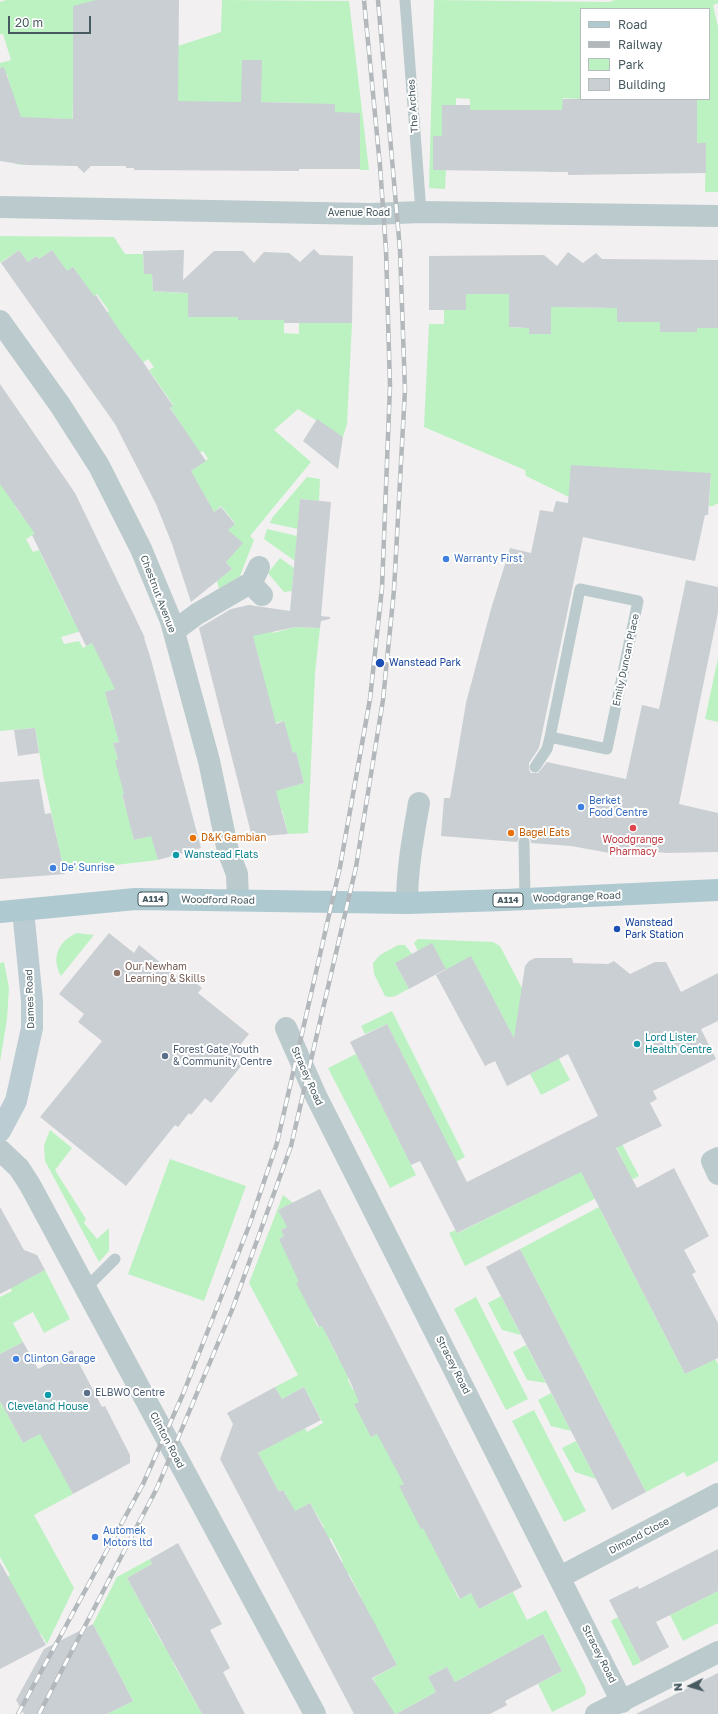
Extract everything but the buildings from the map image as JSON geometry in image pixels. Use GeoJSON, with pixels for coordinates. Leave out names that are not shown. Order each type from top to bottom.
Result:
{"type":"FeatureCollection","features":[{"type":"Feature","properties":{"kind":"main road","name":"Woodgrange Road"},"geometry":{"type":"LineString","coordinates":[[341,903],[408,903],[525,899],[718,890]]}},
{"type":"Feature","properties":{"kind":"main road","name":"Woodford Road"},"geometry":{"type":"LineString","coordinates":[[0,912],[135,899],[341,903]]}},
{"type":"Feature","properties":{"kind":"main road","name":"Dames Road"},"geometry":{"type":"LineString","coordinates":[[0,1131],[16,1101],[32,1028],[32,1001],[23,910]]}},
{"type":"Feature","properties":{"kind":"street","name":"Avenue Road"},"geometry":{"type":"LineString","coordinates":[[0,207],[371,214],[421,212],[718,216]]}},
{"type":"Feature","properties":{"kind":"street","name":"Chestnut Avenue"},"geometry":{"type":"LineString","coordinates":[[0,321],[60,405],[99,466],[141,550],[174,631],[209,761],[228,851],[237,874],[238,900]]}},
{"type":"Feature","properties":{"kind":"street"},"geometry":{"type":"LineString","coordinates":[[174,631],[197,614],[244,586],[258,582]]}},
{"type":"Feature","properties":{"kind":"street"},"geometry":{"type":"LineString","coordinates":[[408,903],[407,877],[409,855],[419,803]]}},
{"type":"Feature","properties":{"kind":"street","name":"Stracey Road"},"geometry":{"type":"LineString","coordinates":[[286,1028],[316,1096],[560,1577],[621,1706]]}},
{"type":"Feature","properties":{"kind":"street","name":"Clinton Road"},"geometry":{"type":"LineString","coordinates":[[0,1150],[19,1168],[30,1185],[315,1714]]}},
{"type":"Feature","properties":{"kind":"street"},"geometry":{"type":"LineString","coordinates":[[718,1158],[712,1161],[718,1174]]}},
{"type":"Feature","properties":{"kind":"street","name":"Dimond Close"},"geometry":{"type":"LineString","coordinates":[[560,1577],[718,1494]]}},
{"type":"Feature","properties":{"kind":"street"},"geometry":{"type":"LineString","coordinates":[[596,1714],[621,1706],[718,1652]]}},
{"type":"Feature","properties":{"kind":"lane","name":"The Arches"},"geometry":{"type":"LineString","coordinates":[[405,0],[421,212]]}},
{"type":"Feature","properties":{"kind":"lane","name":"Emily Duncan Place"},"geometry":{"type":"LineString","coordinates":[[535,767],[547,749],[580,589],[638,601],[607,748],[550,736]]}},
{"type":"Feature","properties":{"kind":"lane"},"geometry":{"type":"LineString","coordinates":[[524,842],[525,899]]}},
{"type":"Feature","properties":{"kind":"lane"},"geometry":{"type":"LineString","coordinates":[[86,1288],[115,1259]]}},
{"type":"Feature","properties":{"kind":"green space"},"geometry":{"type":"Polygon","coordinates":[[[6,0],[96,0],[84,97],[73,97],[72,166],[69,166],[70,133],[59,118],[37,118],[25,132],[24,165],[15,164],[16,130],[14,107],[7,74],[0,76],[0,63],[11,60],[3,34],[0,34],[0,2],[6,0]]]}},
{"type":"Feature","properties":{"kind":"green space"},"geometry":{"type":"Polygon","coordinates":[[[222,0],[349,1],[369,170],[360,170],[360,113],[348,113],[304,138],[304,103],[261,102],[261,73],[245,134],[155,106],[178,46],[221,32],[222,0]]]}},
{"type":"Feature","properties":{"kind":"green space"},"geometry":{"type":"Polygon","coordinates":[[[434,0],[609,2],[615,0],[718,0],[718,3],[713,5],[718,27],[718,192],[705,192],[706,143],[697,143],[697,100],[710,100],[710,8],[580,8],[581,100],[578,139],[578,99],[563,98],[561,172],[548,172],[548,148],[553,147],[553,110],[540,110],[539,120],[507,110],[492,110],[470,136],[470,99],[456,98],[456,105],[442,106],[442,136],[433,137],[433,170],[446,170],[445,189],[429,188],[434,0]]]}},
{"type":"Feature","properties":{"kind":"green space"},"geometry":{"type":"Polygon","coordinates":[[[0,236],[114,237],[125,254],[143,254],[144,274],[152,274],[153,291],[183,293],[188,288],[188,317],[225,317],[284,290],[284,333],[299,334],[299,319],[352,323],[347,424],[343,437],[298,409],[274,430],[311,462],[250,536],[254,540],[240,576],[219,589],[217,581],[232,569],[226,562],[220,537],[235,523],[221,506],[199,525],[208,501],[202,492],[179,479],[208,459],[203,451],[199,453],[170,407],[173,405],[149,370],[154,367],[148,359],[135,368],[85,328],[109,311],[97,294],[74,310],[79,276],[73,267],[53,281],[59,261],[52,250],[39,259],[36,256],[28,262],[19,250],[0,263],[0,236]]]}},
{"type":"Feature","properties":{"kind":"green space"},"geometry":{"type":"Polygon","coordinates":[[[554,286],[558,286],[558,307],[605,308],[618,298],[617,322],[650,322],[660,299],[660,332],[697,332],[698,300],[705,328],[718,328],[718,503],[713,506],[709,506],[711,473],[569,497],[526,476],[525,470],[424,427],[429,324],[444,324],[444,293],[450,293],[451,310],[466,310],[466,294],[492,294],[509,290],[509,327],[523,328],[529,319],[529,334],[551,334],[551,307],[554,307],[554,286]]]}},
{"type":"Feature","properties":{"kind":"green space"},"geometry":{"type":"Polygon","coordinates":[[[0,472],[21,502],[15,506],[22,516],[40,531],[26,539],[33,552],[39,550],[70,614],[81,631],[61,637],[64,644],[79,641],[83,648],[92,643],[125,687],[105,692],[108,701],[129,703],[109,708],[114,724],[122,741],[113,743],[118,759],[115,760],[130,792],[122,795],[125,807],[155,799],[131,828],[134,840],[164,832],[155,847],[158,860],[64,871],[44,779],[35,728],[0,731],[0,472]]]}},
{"type":"Feature","properties":{"kind":"green space"},"geometry":{"type":"Polygon","coordinates":[[[307,477],[320,479],[319,501],[301,499],[298,529],[270,523],[272,518],[307,477]]]}},
{"type":"Feature","properties":{"kind":"green space"},"geometry":{"type":"Polygon","coordinates":[[[267,529],[297,536],[295,561],[264,539],[267,529]]]}},
{"type":"Feature","properties":{"kind":"green space"},"geometry":{"type":"Polygon","coordinates":[[[280,558],[294,568],[292,591],[284,592],[268,573],[280,558]]]}},
{"type":"Feature","properties":{"kind":"green space"},"geometry":{"type":"Polygon","coordinates":[[[252,605],[263,621],[270,620],[273,633],[295,627],[320,628],[315,673],[308,833],[288,834],[282,810],[276,811],[271,792],[304,783],[296,753],[293,753],[283,721],[255,729],[262,670],[244,606],[252,605]]]}},
{"type":"Feature","properties":{"kind":"green space"},"geometry":{"type":"Polygon","coordinates":[[[718,658],[718,722],[705,719],[718,658]]]}},
{"type":"Feature","properties":{"kind":"green space"},"geometry":{"type":"Polygon","coordinates":[[[77,933],[94,935],[61,976],[57,963],[58,951],[61,945],[70,936],[77,933]]]}},
{"type":"Feature","properties":{"kind":"green space"},"geometry":{"type":"Polygon","coordinates":[[[418,939],[493,942],[500,946],[570,1080],[541,1095],[530,1074],[543,1067],[519,1048],[471,957],[446,970],[432,944],[418,951],[414,943],[418,939]]]}},
{"type":"Feature","properties":{"kind":"green space"},"geometry":{"type":"Polygon","coordinates":[[[398,945],[405,945],[412,954],[395,963],[409,989],[394,996],[388,997],[385,996],[374,974],[373,963],[380,955],[398,945]]]}},
{"type":"Feature","properties":{"kind":"green space"},"geometry":{"type":"Polygon","coordinates":[[[4,962],[9,988],[7,1019],[0,1062],[0,963],[4,962]]]}},
{"type":"Feature","properties":{"kind":"green space"},"geometry":{"type":"Polygon","coordinates":[[[392,1011],[465,1157],[436,1172],[411,1072],[387,1024],[365,1034],[361,1026],[392,1011]]]}},
{"type":"Feature","properties":{"kind":"green space"},"geometry":{"type":"Polygon","coordinates":[[[356,1054],[416,1175],[390,1188],[328,1068],[356,1054]]]}},
{"type":"Feature","properties":{"kind":"green space"},"geometry":{"type":"Polygon","coordinates":[[[50,1130],[72,1148],[55,1170],[86,1219],[84,1223],[97,1239],[109,1228],[109,1251],[99,1262],[45,1161],[44,1145],[50,1130]]]}},
{"type":"Feature","properties":{"kind":"green space"},"geometry":{"type":"Polygon","coordinates":[[[622,1144],[639,1176],[465,1266],[449,1233],[456,1230],[458,1233],[592,1166],[623,1161],[616,1147],[622,1144]]]}},
{"type":"Feature","properties":{"kind":"green space"},"geometry":{"type":"Polygon","coordinates":[[[170,1159],[246,1186],[204,1301],[128,1274],[170,1159]]]}},
{"type":"Feature","properties":{"kind":"green space"},"geometry":{"type":"Polygon","coordinates":[[[283,1195],[293,1203],[278,1210],[284,1221],[298,1221],[281,1230],[284,1236],[279,1239],[303,1280],[297,1283],[326,1310],[313,1317],[318,1327],[331,1321],[327,1336],[338,1358],[362,1346],[348,1380],[353,1390],[377,1378],[413,1374],[357,1403],[371,1437],[377,1434],[426,1472],[400,1486],[448,1515],[451,1583],[459,1599],[484,1587],[475,1600],[479,1609],[513,1592],[527,1620],[546,1610],[585,1687],[586,1693],[584,1696],[552,1712],[538,1684],[562,1671],[543,1634],[455,1682],[447,1667],[428,1677],[436,1692],[396,1714],[392,1714],[360,1692],[376,1684],[373,1678],[397,1665],[384,1641],[360,1653],[337,1610],[361,1597],[349,1574],[325,1587],[319,1575],[343,1562],[331,1538],[306,1551],[300,1540],[324,1527],[310,1503],[287,1516],[291,1505],[283,1490],[279,1492],[258,1453],[305,1428],[307,1432],[323,1423],[304,1387],[282,1399],[275,1387],[298,1375],[249,1283],[283,1195]]]}},
{"type":"Feature","properties":{"kind":"green space"},"geometry":{"type":"Polygon","coordinates":[[[599,1207],[685,1374],[715,1359],[718,1364],[718,1461],[687,1477],[684,1472],[646,1492],[520,1249],[599,1207]]]}},
{"type":"Feature","properties":{"kind":"green space"},"geometry":{"type":"Polygon","coordinates":[[[0,1268],[22,1282],[45,1270],[70,1319],[44,1333],[33,1312],[13,1323],[23,1342],[0,1354],[0,1297],[12,1291],[0,1268]]]}},
{"type":"Feature","properties":{"kind":"green space"},"geometry":{"type":"Polygon","coordinates":[[[501,1296],[521,1335],[502,1330],[488,1303],[501,1296]]]}},
{"type":"Feature","properties":{"kind":"green space"},"geometry":{"type":"Polygon","coordinates":[[[476,1297],[528,1399],[506,1410],[454,1309],[476,1297]]]}},
{"type":"Feature","properties":{"kind":"green space"},"geometry":{"type":"Polygon","coordinates":[[[526,1345],[546,1383],[527,1380],[513,1352],[526,1345]]]}},
{"type":"Feature","properties":{"kind":"green space"},"geometry":{"type":"Polygon","coordinates":[[[551,1393],[571,1431],[551,1426],[538,1400],[551,1393]]]}},
{"type":"Feature","properties":{"kind":"green space"},"geometry":{"type":"Polygon","coordinates":[[[0,1401],[23,1443],[53,1427],[46,1443],[59,1469],[90,1453],[66,1479],[73,1494],[34,1515],[74,1588],[47,1644],[41,1634],[14,1648],[0,1581],[10,1575],[0,1557],[0,1401]]]}},
{"type":"Feature","properties":{"kind":"green space"},"geometry":{"type":"Polygon","coordinates":[[[534,1410],[586,1511],[564,1522],[512,1421],[534,1410]]]}},
{"type":"Feature","properties":{"kind":"green space"},"geometry":{"type":"Polygon","coordinates":[[[576,1441],[596,1479],[575,1472],[562,1448],[576,1441]]]}},
{"type":"Feature","properties":{"kind":"green space"},"geometry":{"type":"Polygon","coordinates":[[[150,1559],[152,1564],[127,1578],[143,1607],[169,1593],[174,1603],[148,1618],[164,1646],[190,1632],[179,1660],[173,1663],[202,1714],[107,1714],[133,1701],[93,1624],[117,1577],[150,1559]]]}},
{"type":"Feature","properties":{"kind":"green space"},"geometry":{"type":"Polygon","coordinates":[[[718,1591],[718,1623],[683,1641],[670,1615],[718,1591]]]}},
{"type":"Feature","properties":{"kind":"green space"},"geometry":{"type":"Polygon","coordinates":[[[618,1617],[641,1662],[633,1666],[611,1621],[618,1617]]]}},
{"type":"Feature","properties":{"kind":"railway"},"geometry":{"type":"LineString","coordinates":[[18,1714],[143,1484],[183,1394],[249,1226],[277,1143],[340,867],[370,699],[382,588],[390,386],[386,250],[380,166],[364,0]]}},
{"type":"Feature","properties":{"kind":"railway"},"geometry":{"type":"LineString","coordinates":[[39,1714],[157,1488],[232,1310],[291,1146],[356,867],[383,700],[394,590],[405,390],[400,250],[378,0]]}},
{"type":"Feature","properties":{"kind":"place","name":"Warranty First"},"geometry":{"type":"Point","coordinates":[446,559]}},
{"type":"Feature","properties":{"kind":"place","name":"Wanstead Park"},"geometry":{"type":"Point","coordinates":[380,663]}},
{"type":"Feature","properties":{"kind":"place","name":"Berket Food Centre"},"geometry":{"type":"Point","coordinates":[581,807]}},
{"type":"Feature","properties":{"kind":"place","name":"Woodgrange Pharmacy"},"geometry":{"type":"Point","coordinates":[633,828]}},
{"type":"Feature","properties":{"kind":"place","name":"Bagel Eats"},"geometry":{"type":"Point","coordinates":[511,833]}},
{"type":"Feature","properties":{"kind":"place","name":"D&K Gambian"},"geometry":{"type":"Point","coordinates":[193,838]}},
{"type":"Feature","properties":{"kind":"place","name":"Wanstead Flats"},"geometry":{"type":"Point","coordinates":[176,855]}},
{"type":"Feature","properties":{"kind":"place","name":"De' Sunrise"},"geometry":{"type":"Point","coordinates":[53,868]}},
{"type":"Feature","properties":{"kind":"place","name":"Wanstead Park Station"},"geometry":{"type":"Point","coordinates":[617,929]}},
{"type":"Feature","properties":{"kind":"place","name":"Our Newham Learning & Skills"},"geometry":{"type":"Point","coordinates":[117,973]}},
{"type":"Feature","properties":{"kind":"place","name":"Lord Lister Health Centre"},"geometry":{"type":"Point","coordinates":[637,1044]}},
{"type":"Feature","properties":{"kind":"place","name":"Forest Gate Youth & Community Centre"},"geometry":{"type":"Point","coordinates":[165,1056]}},
{"type":"Feature","properties":{"kind":"place","name":"Clinton Garage"},"geometry":{"type":"Point","coordinates":[16,1359]}},
{"type":"Feature","properties":{"kind":"place","name":"ELBWO Centre"},"geometry":{"type":"Point","coordinates":[87,1393]}},
{"type":"Feature","properties":{"kind":"place","name":"Cleveland House"},"geometry":{"type":"Point","coordinates":[48,1395]}},
{"type":"Feature","properties":{"kind":"place","name":"Automek Motors ltd"},"geometry":{"type":"Point","coordinates":[95,1537]}}]}
